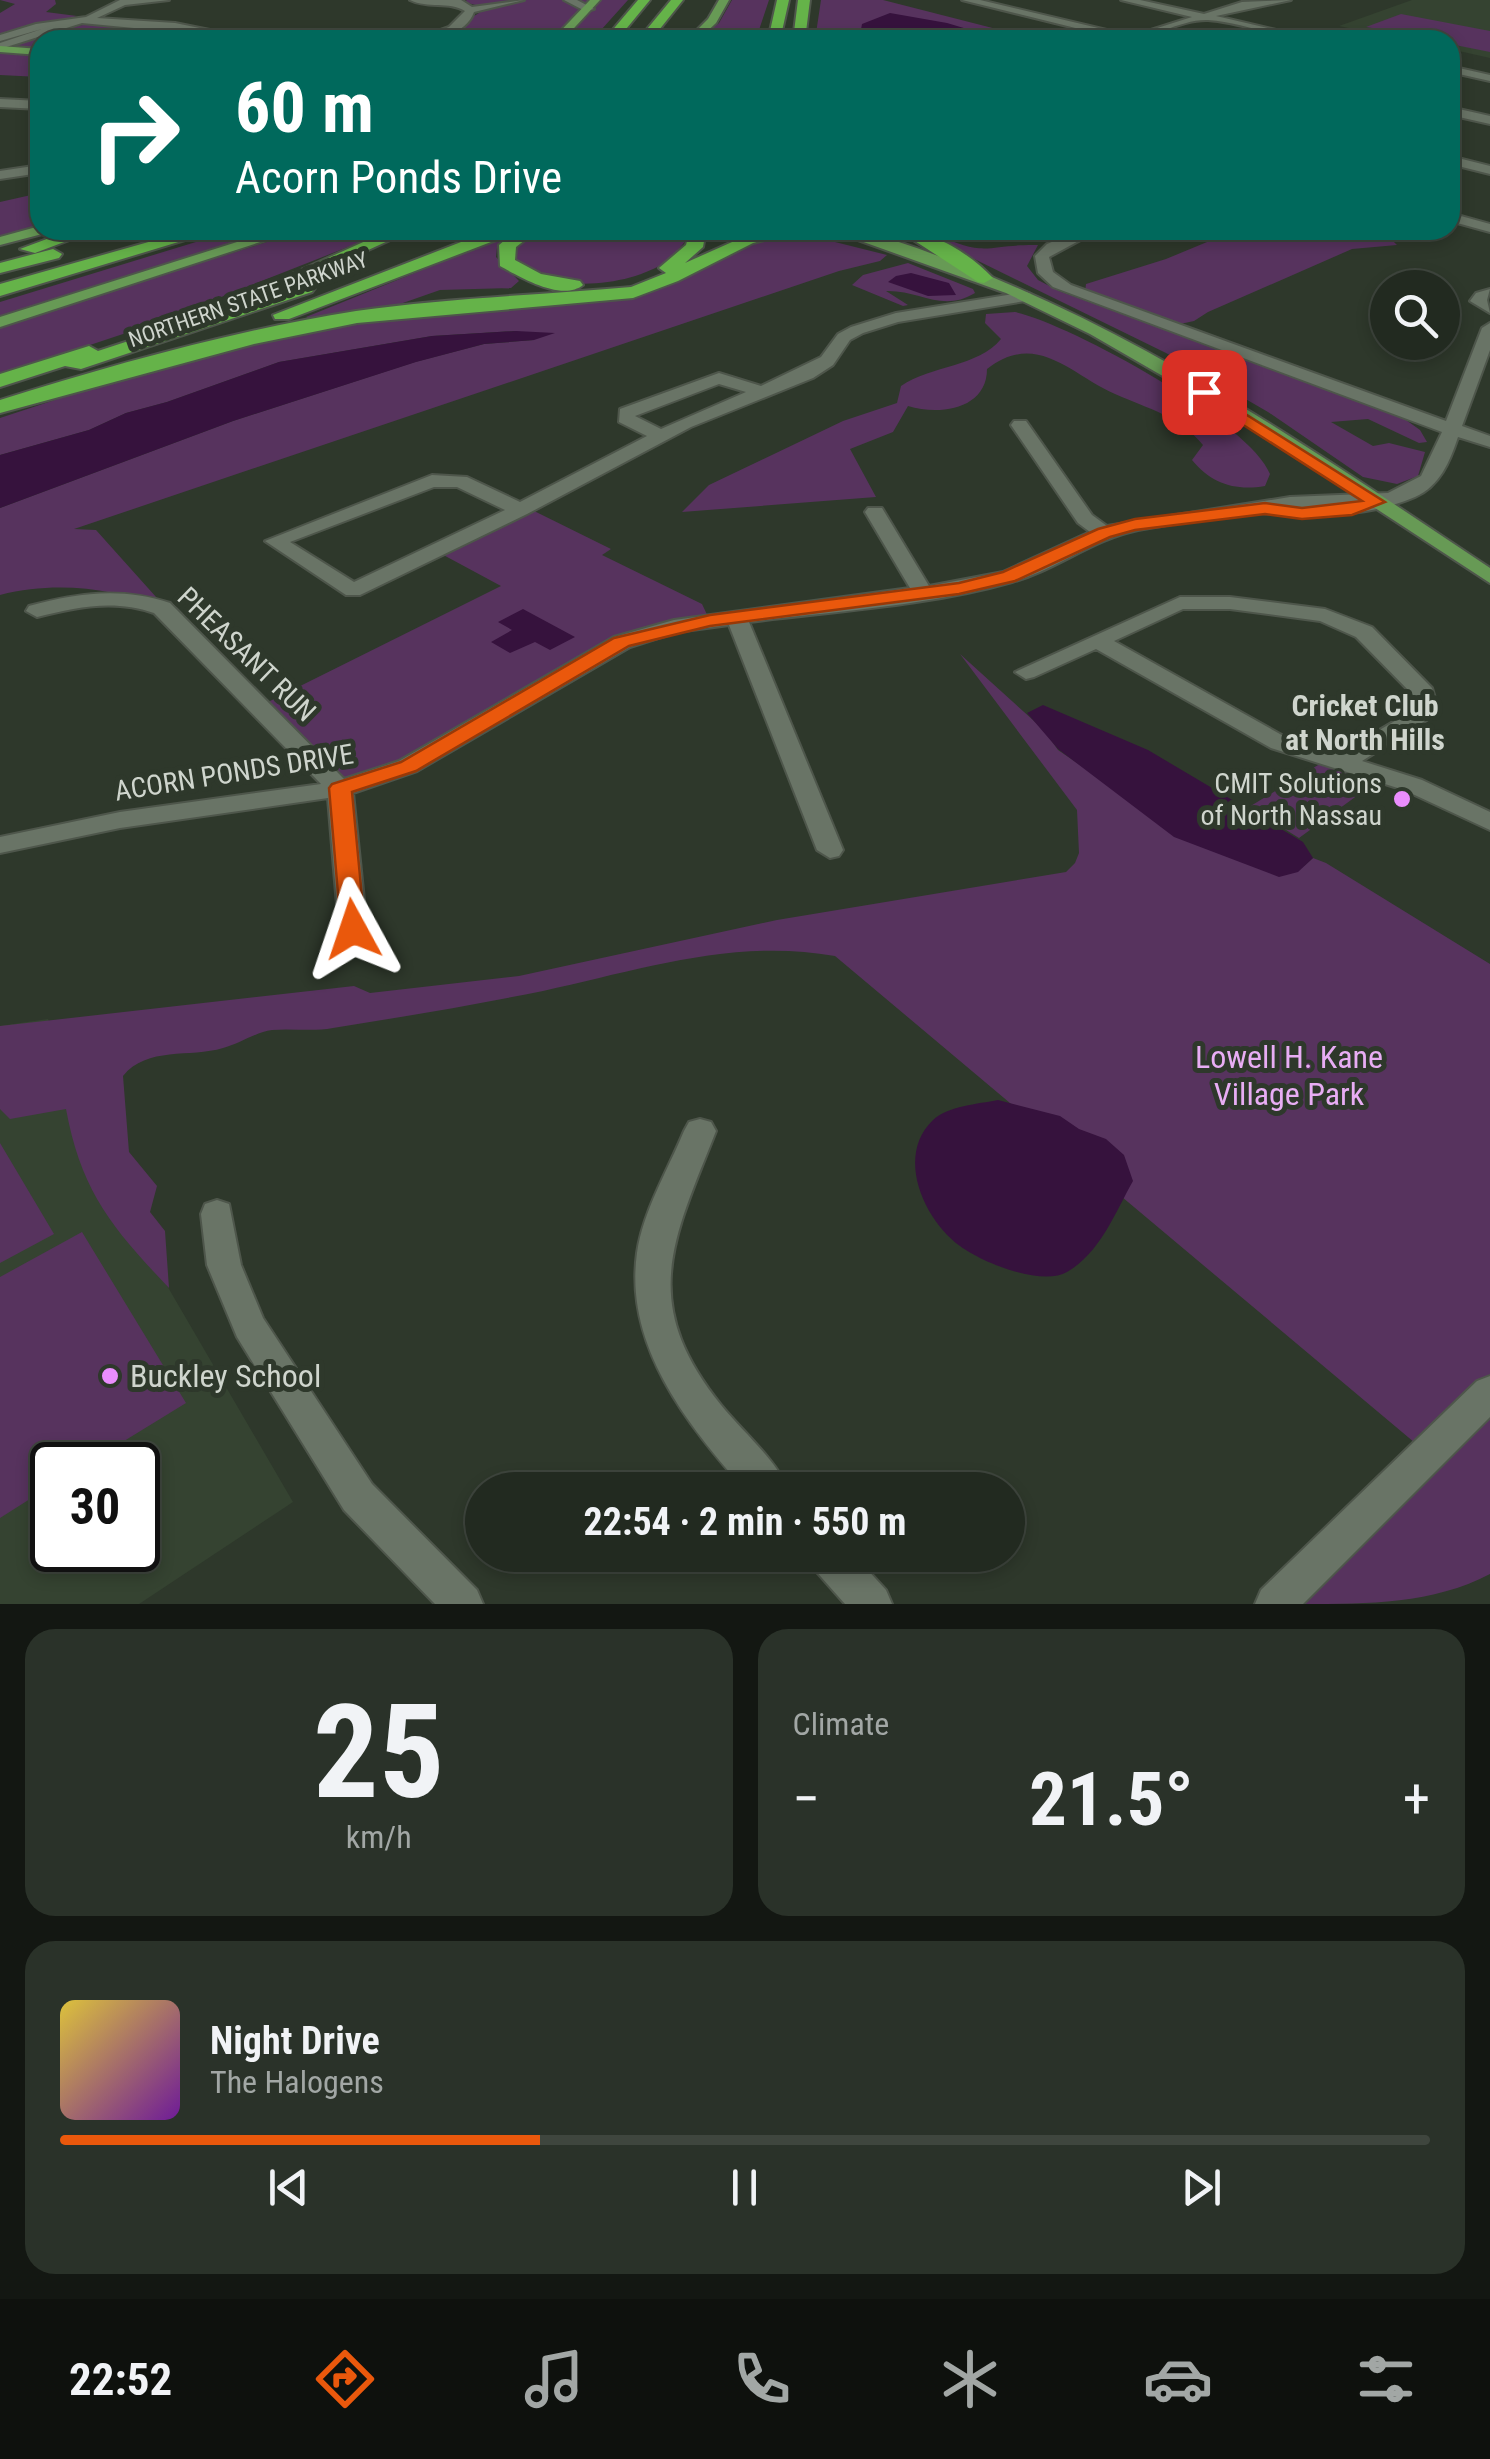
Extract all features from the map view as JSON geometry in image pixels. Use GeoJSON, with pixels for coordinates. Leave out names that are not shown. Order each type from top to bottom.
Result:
{"type":"FeatureCollection","features":[{"type":"Feature","properties":{"kind":"highway"},"geometry":{"type":"LineString","coordinates":[[618,30],[644,0]]}},
{"type":"Feature","properties":{"kind":"highway"},"geometry":{"type":"LineString","coordinates":[[662,22],[677,0]]}},
{"type":"Feature","properties":{"kind":"highway"},"geometry":{"type":"LineString","coordinates":[[654,30],[688,0]]}},
{"type":"Feature","properties":{"kind":"highway"},"geometry":{"type":"LineString","coordinates":[[802,30],[804,0]]}},
{"type":"Feature","properties":{"kind":"highway"},"geometry":{"type":"LineString","coordinates":[[765,30],[783,4]]}},
{"type":"Feature","properties":{"kind":"highway"},"geometry":{"type":"LineString","coordinates":[[776,30],[783,4]]}},
{"type":"Feature","properties":{"kind":"highway"},"geometry":{"type":"LineString","coordinates":[[0,259],[58,240]]}},
{"type":"Feature","properties":{"kind":"highway"},"geometry":{"type":"LineString","coordinates":[[0,268],[105,240]]}},
{"type":"Feature","properties":{"kind":"highway"},"geometry":{"type":"LineString","coordinates":[[0,290],[175,240]]}},
{"type":"Feature","properties":{"kind":"highway"},"geometry":{"type":"LineString","coordinates":[[0,381],[216,308],[380,240]]}},
{"type":"Feature","properties":{"kind":"highway","name":"NORTHERN STATE PARKWAY"},"geometry":{"type":"LineString","coordinates":[[0,389],[310,286],[432,240]]}},
{"type":"Feature","properties":{"kind":"highway","name":"NORTHERN STATE PARKWAY"},"geometry":{"type":"LineString","coordinates":[[0,407],[311,306],[482,240]]}},
{"type":"Feature","properties":{"kind":"highway"},"geometry":{"type":"LineString","coordinates":[[513,240],[504,254],[509,266],[527,276],[574,286],[634,281],[683,258],[694,248],[696,240]]}},
{"type":"Feature","properties":{"kind":"highway"},"geometry":{"type":"LineString","coordinates":[[65,386],[263,336],[372,314],[633,292],[666,281],[743,240]]}},
{"type":"Feature","properties":{"kind":"highway"},"geometry":{"type":"LineString","coordinates":[[927,240],[984,278]]}},
{"type":"Feature","properties":{"kind":"highway"},"geometry":{"type":"LineString","coordinates":[[504,294],[524,286],[527,276]]}},
{"type":"Feature","properties":{"kind":"main road"},"geometry":{"type":"LineString","coordinates":[[703,30],[724,0]]}},
{"type":"Feature","properties":{"kind":"main road"},"geometry":{"type":"LineString","coordinates":[[567,30],[592,4]]}},
{"type":"Feature","properties":{"kind":"main road"},"geometry":{"type":"LineString","coordinates":[[0,44],[30,50]]}},
{"type":"Feature","properties":{"kind":"main road"},"geometry":{"type":"LineString","coordinates":[[0,241],[30,233]]}},
{"type":"Feature","properties":{"kind":"main road"},"geometry":{"type":"LineString","coordinates":[[0,322],[258,240]]}},
{"type":"Feature","properties":{"kind":"main road"},"geometry":{"type":"LineString","coordinates":[[875,240],[915,251],[1026,297],[1204,392],[1490,577]]}},
{"type":"Feature","properties":{"kind":"street"},"geometry":{"type":"LineString","coordinates":[[48,30],[126,1],[164,0]]}},
{"type":"Feature","properties":{"kind":"street"},"geometry":{"type":"LineString","coordinates":[[415,0],[428,4],[519,0]]}},
{"type":"Feature","properties":{"kind":"street"},"geometry":{"type":"LineString","coordinates":[[569,0],[592,4]]}},
{"type":"Feature","properties":{"kind":"street"},"geometry":{"type":"LineString","coordinates":[[967,0],[1092,30]]}},
{"type":"Feature","properties":{"kind":"street"},"geometry":{"type":"LineString","coordinates":[[1126,0],[1268,30]]}},
{"type":"Feature","properties":{"kind":"street"},"geometry":{"type":"LineString","coordinates":[[1162,30],[1252,2],[1286,0]]}},
{"type":"Feature","properties":{"kind":"street"},"geometry":{"type":"LineString","coordinates":[[451,30],[468,18],[462,4]]}},
{"type":"Feature","properties":{"kind":"street"},"geometry":{"type":"LineString","coordinates":[[0,44],[36,27],[75,22],[196,30]]}},
{"type":"Feature","properties":{"kind":"street"},"geometry":{"type":"LineString","coordinates":[[190,29],[236,23]]}},
{"type":"Feature","properties":{"kind":"street"},"geometry":{"type":"LineString","coordinates":[[258,30],[259,26]]}},
{"type":"Feature","properties":{"kind":"street"},"geometry":{"type":"LineString","coordinates":[[0,44],[30,36]]}},
{"type":"Feature","properties":{"kind":"street"},"geometry":{"type":"LineString","coordinates":[[1460,71],[1490,78]]}},
{"type":"Feature","properties":{"kind":"street"},"geometry":{"type":"LineString","coordinates":[[0,102],[30,104]]}},
{"type":"Feature","properties":{"kind":"street"},"geometry":{"type":"LineString","coordinates":[[1475,117],[1490,110]]}},
{"type":"Feature","properties":{"kind":"street"},"geometry":{"type":"LineString","coordinates":[[1460,113],[1490,120]]}},
{"type":"Feature","properties":{"kind":"street"},"geometry":{"type":"LineString","coordinates":[[1460,162],[1490,170]]}},
{"type":"Feature","properties":{"kind":"street"},"geometry":{"type":"LineString","coordinates":[[0,175],[30,171]]}},
{"type":"Feature","properties":{"kind":"street"},"geometry":{"type":"LineString","coordinates":[[1460,220],[1490,228]]}},
{"type":"Feature","properties":{"kind":"street"},"geometry":{"type":"LineString","coordinates":[[1067,240],[1052,246],[1042,256],[1048,278],[1063,288],[1490,442]]}},
{"type":"Feature","properties":{"kind":"street"},"geometry":{"type":"LineString","coordinates":[[1490,294],[1478,298],[1490,308]]}},
{"type":"Feature","properties":{"kind":"street"},"geometry":{"type":"LineString","coordinates":[[520,510],[448,479],[379,500],[275,541],[353,591],[520,510],[662,436],[820,367],[844,338],[868,326],[1026,297]]}},
{"type":"Feature","properties":{"kind":"street","name":"ACORN PONDS DRIVE"},"geometry":{"type":"LineString","coordinates":[[0,845],[120,820],[340,788],[408,766],[622,642],[674,626],[924,594],[1009,577],[1104,533],[1135,525],[1265,509],[1302,513],[1352,510],[1376,502],[1430,482],[1440,467],[1490,328]]}},
{"type":"Feature","properties":{"kind":"street"},"geometry":{"type":"LineString","coordinates":[[662,436],[625,418],[626,414],[719,378],[762,392]]}},
{"type":"Feature","properties":{"kind":"street"},"geometry":{"type":"LineString","coordinates":[[1020,424],[1085,519],[1104,533]]}},
{"type":"Feature","properties":{"kind":"street"},"geometry":{"type":"LineString","coordinates":[[876,512],[924,594]]}},
{"type":"Feature","properties":{"kind":"street","name":"PHEASANT RUN"},"geometry":{"type":"LineString","coordinates":[[37,611],[107,597],[136,597],[162,608],[340,788]]}},
{"type":"Feature","properties":{"kind":"street"},"geometry":{"type":"LineString","coordinates":[[1026,672],[1180,603],[1230,602],[1325,614],[1364,632],[1424,693],[1427,712],[1340,764]]}},
{"type":"Feature","properties":{"kind":"street"},"geometry":{"type":"LineString","coordinates":[[736,616],[830,850]]}},
{"type":"Feature","properties":{"kind":"street"},"geometry":{"type":"LineString","coordinates":[[1099,641],[1279,742],[1413,786],[1490,822]]}},
{"type":"Feature","properties":{"kind":"street"},"geometry":{"type":"LineString","coordinates":[[1377,744],[1382,757],[1413,786]]}},
{"type":"Feature","properties":{"kind":"street"},"geometry":{"type":"LineString","coordinates":[[340,788],[353,929]]}},
{"type":"Feature","properties":{"kind":"street"},"geometry":{"type":"LineString","coordinates":[[700,1131],[654,1251],[654,1310],[679,1379],[754,1472]]}},
{"type":"Feature","properties":{"kind":"street"},"geometry":{"type":"LineString","coordinates":[[217,1214],[224,1264],[249,1326],[268,1357],[366,1507],[462,1604]]}},
{"type":"Feature","properties":{"kind":"street"},"geometry":{"type":"LineString","coordinates":[[1275,1604],[1490,1392]]}},
{"type":"Feature","properties":{"kind":"street"},"geometry":{"type":"LineString","coordinates":[[843,1572],[872,1604]]}},
{"type":"Feature","properties":{"kind":"shaded area"},"geometry":{"type":"Polygon","coordinates":[[[1412,0],[1490,0],[1490,58],[1460,51],[1460,30],[1358,30],[1339,26],[1412,0]]]}},
{"type":"Feature","properties":{"kind":"shaded area"},"geometry":{"type":"Polygon","coordinates":[[[890,13],[970,30],[861,30],[862,24],[890,13]]]}},
{"type":"Feature","properties":{"kind":"shaded area"},"geometry":{"type":"Polygon","coordinates":[[[911,273],[949,283],[956,295],[928,296],[888,282],[911,273]]]}},
{"type":"Feature","properties":{"kind":"shaded area"},"geometry":{"type":"Polygon","coordinates":[[[555,333],[534,340],[484,344],[416,362],[233,421],[0,508],[0,455],[89,430],[126,413],[279,362],[432,336],[555,333]]]}},
{"type":"Feature","properties":{"kind":"shaded area"},"geometry":{"type":"Polygon","coordinates":[[[523,609],[575,637],[550,650],[535,642],[510,653],[491,642],[512,630],[498,622],[523,609]]]}},
{"type":"Feature","properties":{"kind":"shaded area"},"geometry":{"type":"Polygon","coordinates":[[[1043,705],[1148,750],[1303,842],[1313,858],[1298,872],[1279,877],[1174,837],[1058,749],[1027,713],[1043,705]]]}},
{"type":"Feature","properties":{"kind":"shaded area","name":"Buckley School"},"geometry":{"type":"Polygon","coordinates":[[[48,1019],[123,1210],[293,1502],[139,1604],[0,1604],[0,1026],[48,1019]]]}},
{"type":"Feature","properties":{"kind":"shaded area"},"geometry":{"type":"Polygon","coordinates":[[[998,1100],[1060,1116],[1079,1129],[1106,1139],[1124,1155],[1133,1181],[1098,1243],[1067,1272],[1043,1277],[1028,1275],[982,1259],[947,1235],[919,1187],[916,1151],[933,1120],[964,1106],[998,1100]]]}},
{"type":"Feature","properties":{"kind":"green space"},"geometry":{"type":"Polygon","coordinates":[[[0,0],[55,0],[56,4],[46,12],[77,16],[0,37],[0,13],[15,4],[0,0]]]}},
{"type":"Feature","properties":{"kind":"green space"},"geometry":{"type":"Polygon","coordinates":[[[595,0],[581,4],[589,9],[567,30],[450,30],[487,8],[464,2],[595,0]]]}},
{"type":"Feature","properties":{"kind":"green space"},"geometry":{"type":"Polygon","coordinates":[[[600,0],[628,0],[601,30],[573,30],[600,0]]]}},
{"type":"Feature","properties":{"kind":"green space"},"geometry":{"type":"Polygon","coordinates":[[[732,0],[769,0],[759,30],[710,30],[732,0]]]}},
{"type":"Feature","properties":{"kind":"green space"},"geometry":{"type":"Polygon","coordinates":[[[821,0],[883,0],[1000,30],[816,30],[821,0]]]}},
{"type":"Feature","properties":{"kind":"green space"},"geometry":{"type":"Polygon","coordinates":[[[1401,14],[1490,31],[1490,52],[1460,46],[1460,30],[1366,27],[1401,14]]]}},
{"type":"Feature","properties":{"kind":"green space"},"geometry":{"type":"Polygon","coordinates":[[[98,21],[198,30],[63,30],[98,21]]]}},
{"type":"Feature","properties":{"kind":"green space"},"geometry":{"type":"Polygon","coordinates":[[[30,38],[30,76],[0,75],[0,46],[30,38]]]}},
{"type":"Feature","properties":{"kind":"green space"},"geometry":{"type":"Polygon","coordinates":[[[30,195],[30,233],[0,241],[0,202],[30,195]]]}},
{"type":"Feature","properties":{"kind":"green space"},"geometry":{"type":"Polygon","coordinates":[[[202,240],[241,240],[0,316],[0,302],[202,240]]]}},
{"type":"Feature","properties":{"kind":"green space"},"geometry":{"type":"Polygon","coordinates":[[[273,240],[366,240],[153,324],[0,375],[0,326],[273,240]]]}},
{"type":"Feature","properties":{"kind":"green space"},"geometry":{"type":"Polygon","coordinates":[[[496,240],[504,241],[497,248],[496,257],[519,281],[511,288],[440,290],[400,304],[310,320],[306,317],[496,240]]]}},
{"type":"Feature","properties":{"kind":"green space"},"geometry":{"type":"Polygon","coordinates":[[[521,240],[686,240],[670,259],[651,270],[586,284],[544,277],[526,269],[512,256],[514,246],[521,240]]]}},
{"type":"Feature","properties":{"kind":"green space"},"geometry":{"type":"Polygon","coordinates":[[[759,240],[827,240],[887,255],[880,261],[839,271],[74,529],[96,530],[165,607],[83,589],[42,588],[0,595],[0,508],[233,421],[415,362],[484,344],[534,340],[516,331],[432,336],[279,362],[126,413],[89,430],[0,455],[0,418],[158,366],[330,324],[594,301],[759,240]]]}},
{"type":"Feature","properties":{"kind":"green space"},"geometry":{"type":"Polygon","coordinates":[[[935,240],[976,248],[1038,245],[1027,266],[1038,280],[1059,291],[1399,415],[1420,430],[1427,442],[1419,443],[1368,419],[1331,422],[1373,446],[1389,443],[1425,452],[1418,476],[1397,484],[1363,477],[1268,412],[1166,353],[935,240]]]}},
{"type":"Feature","properties":{"kind":"green space"},"geometry":{"type":"Polygon","coordinates":[[[1212,240],[1392,240],[1397,245],[1352,249],[1180,324],[1085,292],[1086,284],[1212,240]]]}},
{"type":"Feature","properties":{"kind":"green space"},"geometry":{"type":"Polygon","coordinates":[[[908,263],[975,293],[963,299],[941,301],[886,291],[908,305],[903,306],[852,285],[863,275],[908,263]]]}},
{"type":"Feature","properties":{"kind":"green space"},"geometry":{"type":"Polygon","coordinates":[[[1015,312],[1115,355],[1195,403],[1256,453],[1270,474],[1265,486],[1234,486],[1216,480],[1192,460],[1203,445],[1174,420],[1053,360],[1022,354],[1005,358],[987,369],[985,382],[970,401],[947,409],[908,406],[893,432],[850,449],[876,497],[682,512],[709,485],[843,421],[897,403],[901,386],[913,379],[980,355],[1001,339],[985,323],[986,314],[1015,312]]]}},
{"type":"Feature","properties":{"kind":"green space"},"geometry":{"type":"Polygon","coordinates":[[[526,507],[611,549],[602,555],[702,604],[710,621],[622,642],[516,707],[340,789],[260,706],[501,586],[436,551],[526,507]]]}},
{"type":"Feature","properties":{"kind":"green space","name":"Lowell H. Kane Village Park"},"geometry":{"type":"Polygon","coordinates":[[[960,654],[1044,730],[1058,750],[1083,767],[1304,866],[1313,858],[1326,863],[1490,964],[1490,1393],[1427,1453],[835,956],[760,951],[688,959],[412,1015],[325,1029],[272,1030],[223,1048],[144,1060],[123,1076],[129,1152],[157,1186],[150,1212],[165,1231],[169,1288],[102,1207],[80,1163],[66,1109],[10,1119],[0,1109],[0,1026],[354,986],[370,993],[519,976],[777,920],[1066,872],[1079,853],[1077,810],[960,654]]]}},
{"type":"Feature","properties":{"kind":"green space"},"geometry":{"type":"Polygon","coordinates":[[[1328,759],[1384,776],[1299,838],[1249,807],[1328,759]]]}},
{"type":"Feature","properties":{"kind":"green space"},"geometry":{"type":"Polygon","coordinates":[[[0,1143],[54,1234],[0,1263],[0,1143]]]}},
{"type":"Feature","properties":{"kind":"green space"},"geometry":{"type":"Polygon","coordinates":[[[82,1232],[186,1403],[122,1442],[30,1442],[30,1499],[0,1518],[0,1277],[82,1232]]]}},
{"type":"Feature","properties":{"kind":"green space"},"geometry":{"type":"Polygon","coordinates":[[[1490,1412],[1490,1574],[1423,1597],[1303,1604],[1490,1412]]]}},
{"type":"Feature","properties":{"kind":"place","name":"CMIT Solutions of North Nassau"},"geometry":{"type":"Point","coordinates":[1402,799]}},
{"type":"Feature","properties":{"kind":"place","name":"Buckley School"},"geometry":{"type":"Point","coordinates":[110,1376]}},
{"type":"Feature","properties":{"kind":"district","name":"Cricket Club at North Hills"},"geometry":{"type":"Point","coordinates":[1365,723]}},
{"type":"Feature","properties":{"kind":"route"},"geometry":{"type":"LineString","coordinates":[[353,929],[340,788],[408,766],[622,642],[674,626],[924,594],[1009,577],[1104,533],[1135,525],[1265,509],[1302,513],[1352,510],[1376,502],[1204,392]]}}]}
